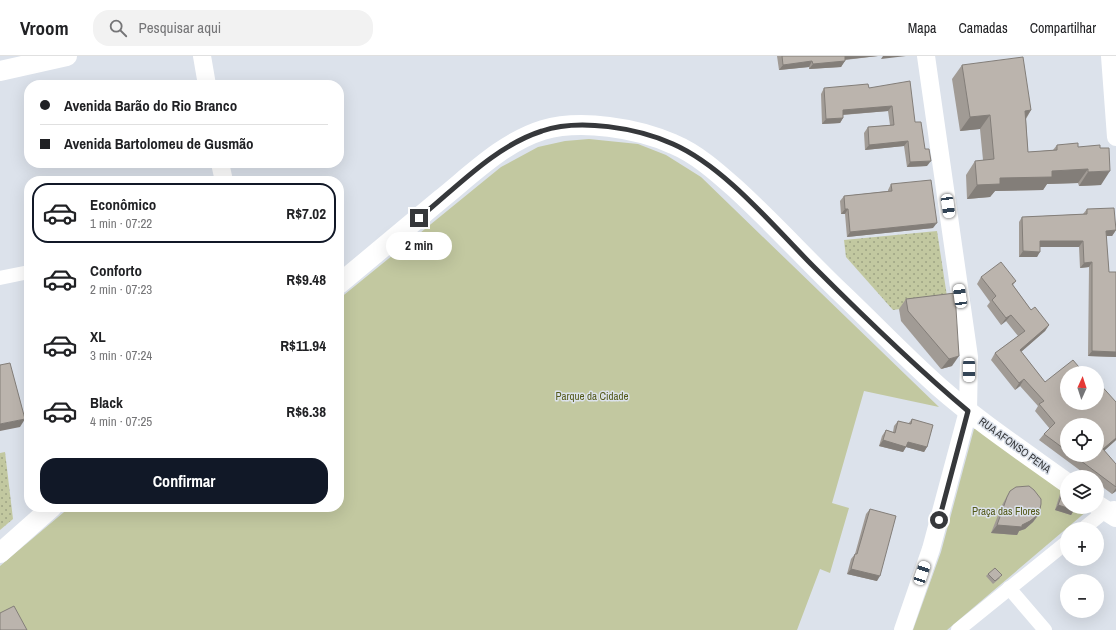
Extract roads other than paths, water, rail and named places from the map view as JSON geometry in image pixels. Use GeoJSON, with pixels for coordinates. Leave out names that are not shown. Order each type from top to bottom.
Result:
{"type":"FeatureCollection","features":[{"type":"Feature","properties":{"kind":"main road"},"geometry":{"type":"LineString","coordinates":[[0,71],[67,56]]}},
{"type":"Feature","properties":{"kind":"main road","name":"RUA AFONSO PENA"},"geometry":{"type":"LineString","coordinates":[[344,280],[476,170],[504,150],[528,136],[544,130],[588,125],[642,133],[674,144],[710,166],[750,202],[814,267],[938,385],[968,411],[1060,478]]}},
{"type":"Feature","properties":{"kind":"main road"},"geometry":{"type":"LineString","coordinates":[[0,553],[46,512]]}},
{"type":"Feature","properties":{"kind":"street"},"geometry":{"type":"LineString","coordinates":[[202,56],[206,80]]}},
{"type":"Feature","properties":{"kind":"street"},"geometry":{"type":"LineString","coordinates":[[903,630],[931,549],[968,411],[969,357],[926,56]]}},
{"type":"Feature","properties":{"kind":"street"},"geometry":{"type":"LineString","coordinates":[[1110,56],[1116,130]]}},
{"type":"Feature","properties":{"kind":"street"},"geometry":{"type":"LineString","coordinates":[[0,278],[24,273]]}},
{"type":"Feature","properties":{"kind":"street"},"geometry":{"type":"LineString","coordinates":[[1093,522],[1109,510]]}},
{"type":"Feature","properties":{"kind":"street"},"geometry":{"type":"LineString","coordinates":[[958,630],[1060,548]]}},
{"type":"Feature","properties":{"kind":"street"},"geometry":{"type":"LineString","coordinates":[[1009,588],[1045,630]]}},
{"type":"Feature","properties":{"kind":"park label","name":"Parque da Cidade"},"geometry":{"type":"Point","coordinates":[592,396]}},
{"type":"Feature","properties":{"kind":"park label","name":"Praça das Flores"},"geometry":{"type":"Point","coordinates":[1006,511]}}]}
